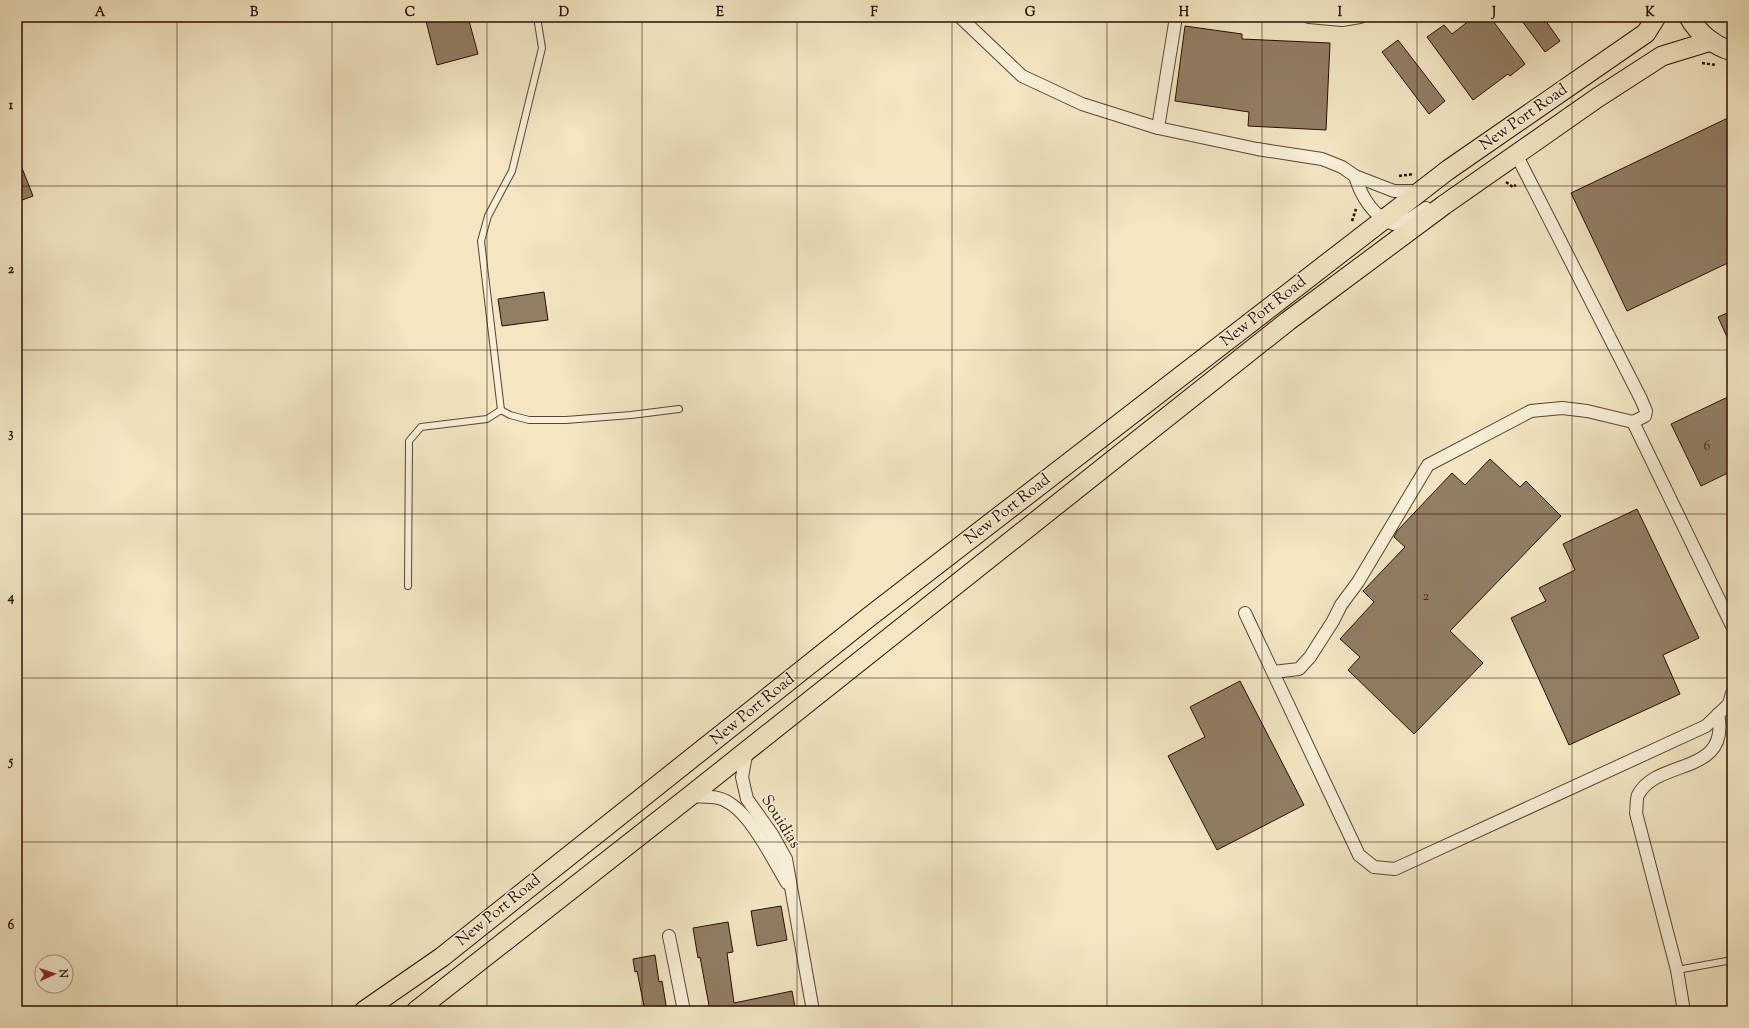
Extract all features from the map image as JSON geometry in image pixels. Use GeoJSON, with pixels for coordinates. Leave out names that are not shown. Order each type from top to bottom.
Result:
{"type":"FeatureCollection","features":[{"type":"Feature","properties":{"kind":"main road","name":"New Port Road"},"geometry":{"type":"LineString","coordinates":[[364,1011],[442,957],[869,617],[1448,170],[1646,33],[1656,17]]}},
{"type":"Feature","properties":{"kind":"main road"},"geometry":{"type":"LineString","coordinates":[[1689,17],[1693,25],[1710,41],[1732,51]]}},
{"type":"Feature","properties":{"kind":"main road","name":"New Port Road"},"geometry":{"type":"LineString","coordinates":[[416,1011],[690,796],[1288,321],[1444,204],[1597,98],[1662,56],[1710,41]]}},
{"type":"Feature","properties":{"kind":"street"},"geometry":{"type":"LineString","coordinates":[[960,17],[1022,76],[1082,104],[1158,128],[1257,148],[1322,159],[1342,167],[1355,176],[1394,191],[1422,191]]}},
{"type":"Feature","properties":{"kind":"street"},"geometry":{"type":"LineString","coordinates":[[1158,128],[1176,17]]}},
{"type":"Feature","properties":{"kind":"street"},"geometry":{"type":"LineString","coordinates":[[1309,17],[1342,20],[1360,17]]}},
{"type":"Feature","properties":{"kind":"street"},"geometry":{"type":"LineString","coordinates":[[1273,672],[1299,669],[1310,657],[1334,621],[1341,605],[1358,582],[1428,465],[1530,411],[1562,408],[1587,411],[1633,422],[1645,416],[1646,411],[1642,399],[1516,154]]}},
{"type":"Feature","properties":{"kind":"street"},"geometry":{"type":"LineString","coordinates":[[1355,176],[1360,193],[1383,220],[1393,224],[1411,218],[1424,209],[1444,204]]}},
{"type":"Feature","properties":{"kind":"street"},"geometry":{"type":"LineString","coordinates":[[1633,422],[1732,626]]}},
{"type":"Feature","properties":{"kind":"street"},"geometry":{"type":"LineString","coordinates":[[1245,613],[1359,855],[1374,867],[1395,869],[1706,726],[1729,704],[1732,693]]}},
{"type":"Feature","properties":{"kind":"street"},"geometry":{"type":"LineString","coordinates":[[1684,1011],[1677,970],[1636,813],[1638,796],[1648,782],[1706,756],[1717,743],[1720,726],[1718,714]]}},
{"type":"Feature","properties":{"kind":"street","name":"Souidias"},"geometry":{"type":"LineString","coordinates":[[747,750],[742,777],[747,799],[772,834],[786,859],[813,1011]]}},
{"type":"Feature","properties":{"kind":"street","name":"Souidias"},"geometry":{"type":"LineString","coordinates":[[690,796],[719,798],[735,807],[762,838],[790,887]]}},
{"type":"Feature","properties":{"kind":"street"},"geometry":{"type":"LineString","coordinates":[[669,936],[684,1011]]}},
{"type":"Feature","properties":{"kind":"lane"},"geometry":{"type":"LineString","coordinates":[[501,410],[481,241],[488,216],[512,171],[542,48],[536,17]]}},
{"type":"Feature","properties":{"kind":"lane"},"geometry":{"type":"LineString","coordinates":[[501,410],[510,415],[529,420],[566,420],[631,415],[679,409]]}},
{"type":"Feature","properties":{"kind":"lane"},"geometry":{"type":"LineString","coordinates":[[408,586],[409,441],[421,427],[487,419],[501,410]]}},
{"type":"Feature","properties":{"kind":"lane"},"geometry":{"type":"LineString","coordinates":[[1677,970],[1732,960]]}},
{"type":"Feature","properties":{"kind":"building"},"geometry":{"type":"Polygon","coordinates":[[[425,17],[468,17],[478,54],[437,65],[425,17]]]}},
{"type":"Feature","properties":{"kind":"building"},"geometry":{"type":"Polygon","coordinates":[[[1474,17],[1490,17],[1525,64],[1510,76],[1508,74],[1473,100],[1427,37],[1444,25],[1452,34],[1474,17]]]}},
{"type":"Feature","properties":{"kind":"building"},"geometry":{"type":"Polygon","coordinates":[[[1519,17],[1543,17],[1560,41],[1545,52],[1519,17]]]}},
{"type":"Feature","properties":{"kind":"building"},"geometry":{"type":"Polygon","coordinates":[[[1185,26],[1242,34],[1242,39],[1330,43],[1326,130],[1248,126],[1249,112],[1175,101],[1185,26]]]}},
{"type":"Feature","properties":{"kind":"building"},"geometry":{"type":"Polygon","coordinates":[[[1398,40],[1445,101],[1429,114],[1382,52],[1398,40]]]}},
{"type":"Feature","properties":{"kind":"building"},"geometry":{"type":"Polygon","coordinates":[[[1732,116],[1732,261],[1627,311],[1571,193],[1732,116]]]}},
{"type":"Feature","properties":{"kind":"building"},"geometry":{"type":"Polygon","coordinates":[[[17,158],[33,196],[17,202],[17,158]]]}},
{"type":"Feature","properties":{"kind":"building"},"geometry":{"type":"Polygon","coordinates":[[[544,292],[548,320],[502,326],[498,299],[544,292]]]}},
{"type":"Feature","properties":{"kind":"building"},"geometry":{"type":"Polygon","coordinates":[[[1732,311],[1732,348],[1718,317],[1732,311]]]}},
{"type":"Feature","properties":{"kind":"building"},"geometry":{"type":"Polygon","coordinates":[[[1732,395],[1732,471],[1701,486],[1671,424],[1732,395]]]}},
{"type":"Feature","properties":{"kind":"building"},"geometry":{"type":"Polygon","coordinates":[[[1490,459],[1520,487],[1526,481],[1561,516],[1450,631],[1483,663],[1414,734],[1348,670],[1360,657],[1340,639],[1374,602],[1363,591],[1405,547],[1394,537],[1397,531],[1452,473],[1465,485],[1490,459]]]}},
{"type":"Feature","properties":{"kind":"building"},"geometry":{"type":"Polygon","coordinates":[[[1637,509],[1699,638],[1663,655],[1680,694],[1569,745],[1511,618],[1546,601],[1539,588],[1575,570],[1563,544],[1637,509]]]}},
{"type":"Feature","properties":{"kind":"building"},"geometry":{"type":"Polygon","coordinates":[[[1240,681],[1304,805],[1217,850],[1168,756],[1205,737],[1190,707],[1240,681]]]}},
{"type":"Feature","properties":{"kind":"building"},"geometry":{"type":"Polygon","coordinates":[[[781,906],[787,940],[757,946],[751,911],[781,906]]]}},
{"type":"Feature","properties":{"kind":"building"},"geometry":{"type":"Polygon","coordinates":[[[728,922],[733,952],[727,953],[734,1003],[792,991],[795,1007],[771,1011],[710,1011],[693,928],[728,922]]]}},
{"type":"Feature","properties":{"kind":"building"},"geometry":{"type":"Polygon","coordinates":[[[655,955],[659,982],[662,981],[667,1011],[645,1011],[637,971],[635,972],[633,959],[655,955]]]}}]}
